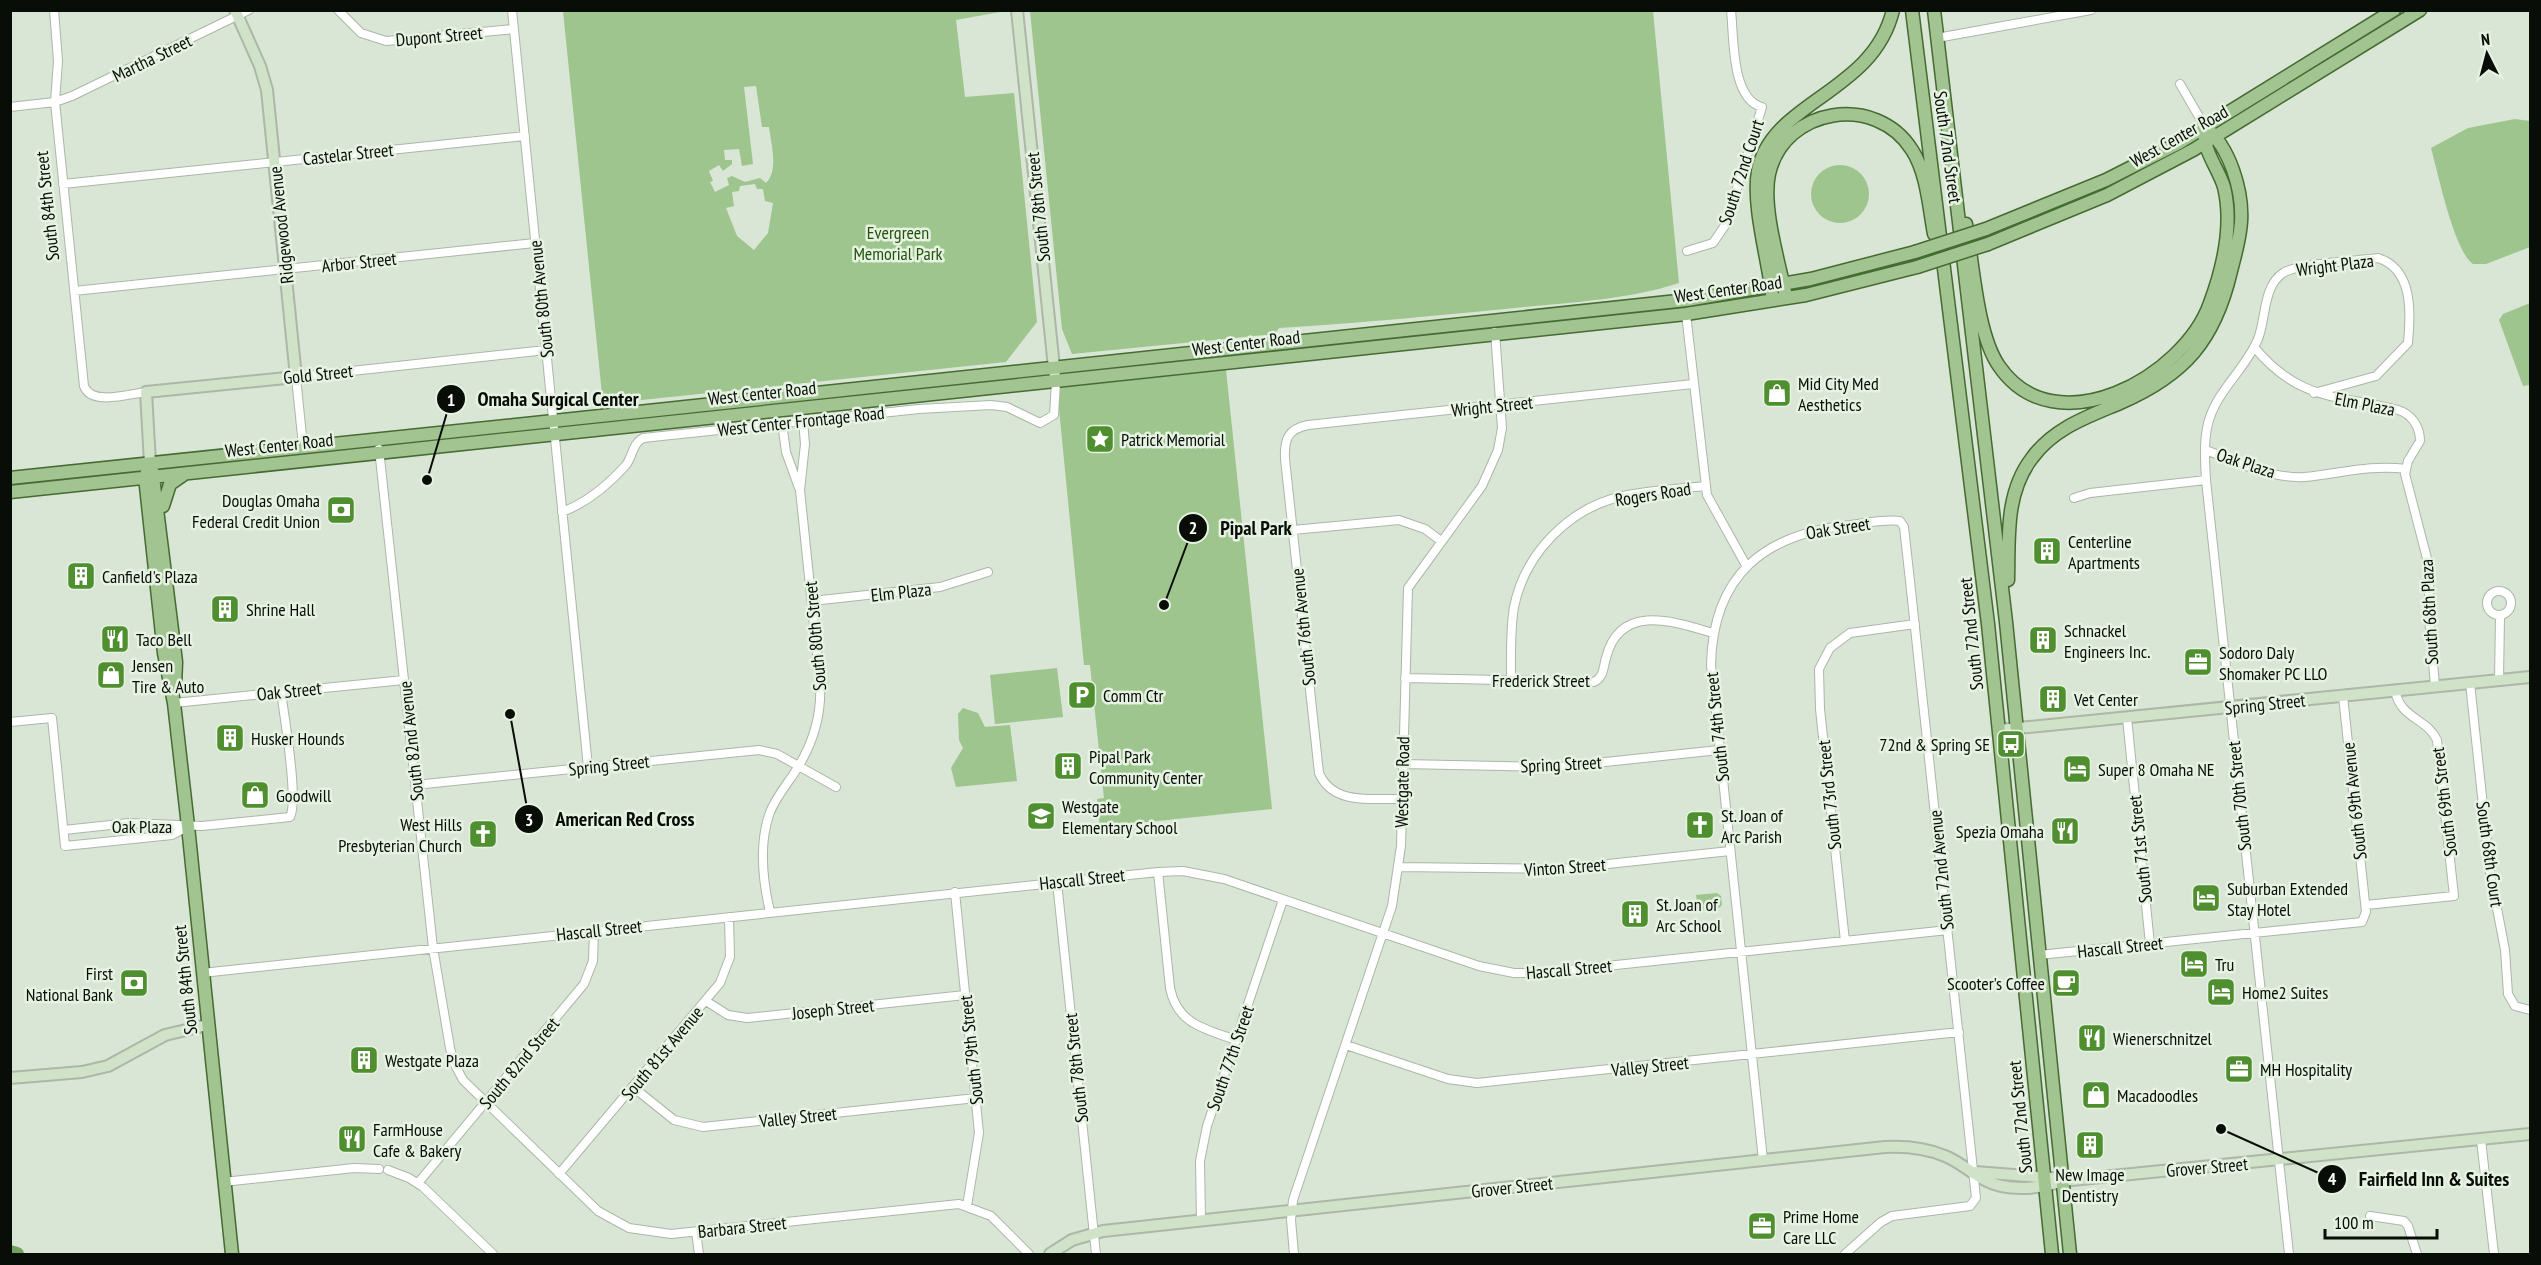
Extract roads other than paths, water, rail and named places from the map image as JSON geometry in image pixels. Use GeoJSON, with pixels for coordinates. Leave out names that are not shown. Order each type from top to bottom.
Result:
{"type":"FeatureCollection","features":[{"type":"Feature","properties":{"kind":"main road","name":"South 78th Street"},"geometry":{"type":"LineString","coordinates":[[1017,10],[1056,382]]}},
{"type":"Feature","properties":{"kind":"main road"},"geometry":{"type":"LineString","coordinates":[[1786,299],[1777,286],[1757,194],[1758,171],[1765,151],[1788,123],[1847,80],[1870,58],[1886,33],[1893,10]]}},
{"type":"Feature","properties":{"kind":"main road","name":"South 72nd Street"},"geometry":{"type":"LineString","coordinates":[[1912,10],[1956,352],[1999,730],[2052,1254]]}},
{"type":"Feature","properties":{"kind":"main road","name":"South 72nd Street"},"geometry":{"type":"LineString","coordinates":[[1934,10],[2007,622],[2070,1254]]}},
{"type":"Feature","properties":{"kind":"main road","name":"West Center Road"},"geometry":{"type":"LineString","coordinates":[[10,478],[378,438],[765,400],[1494,321],[1696,298],[1777,286],[1915,252],[1986,229],[2106,180],[2205,128],[2394,10]]}},
{"type":"Feature","properties":{"kind":"main road","name":"West Center Road"},"geometry":{"type":"LineString","coordinates":[[10,492],[554,435],[879,398],[1056,382],[1390,344],[1496,336],[1686,314],[1786,299],[1917,267],[1988,244],[2107,195],[2210,140],[2420,10]]}},
{"type":"Feature","properties":{"kind":"main road","name":"Ridgewood Avenue"},"geometry":{"type":"LineString","coordinates":[[236,13],[264,78],[296,377]]}},
{"type":"Feature","properties":{"kind":"main road"},"geometry":{"type":"LineString","coordinates":[[1944,96],[1989,349],[1999,366],[2017,385],[2032,394],[2053,401],[2090,400],[2130,386],[2170,361],[2199,327],[2212,300],[2228,224],[2222,181],[2205,128]]}},
{"type":"Feature","properties":{"kind":"main road"},"geometry":{"type":"LineString","coordinates":[[1773,301],[1777,286],[1768,196],[1770,172],[1779,149],[1803,126],[1827,116],[1859,114],[1879,121],[1905,141],[1912,150],[1921,172],[1956,352]]}},
{"type":"Feature","properties":{"kind":"main road"},"geometry":{"type":"LineString","coordinates":[[2007,622],[2011,505],[2019,481],[2032,457],[2070,425],[2147,391],[2167,378],[2199,349],[2218,316],[2238,243],[2241,218],[2235,177],[2210,140]]}},
{"type":"Feature","properties":{"kind":"main road","name":"Gold Street"},"geometry":{"type":"LineString","coordinates":[[146,392],[296,377]]}},
{"type":"Feature","properties":{"kind":"main road","name":"South 84th Street"},"geometry":{"type":"LineString","coordinates":[[146,392],[164,653],[174,703],[188,826],[232,1254]]}},
{"type":"Feature","properties":{"kind":"main road"},"geometry":{"type":"LineString","coordinates":[[161,528],[167,488],[177,478],[193,472]]}},
{"type":"Feature","properties":{"kind":"main road","name":"South 84th Street"},"geometry":{"type":"LineString","coordinates":[[150,476],[161,528],[176,669],[174,703]]}},
{"type":"Feature","properties":{"kind":"main road","name":"Spring Street"},"geometry":{"type":"LineString","coordinates":[[1999,730],[2530,677]]}},
{"type":"Feature","properties":{"kind":"main road"},"geometry":{"type":"LineString","coordinates":[[2019,941],[2039,955]]}},
{"type":"Feature","properties":{"kind":"main road"},"geometry":{"type":"LineString","coordinates":[[10,1078],[94,1070],[121,1061],[165,1035],[207,1025]]}},
{"type":"Feature","properties":{"kind":"main road","name":"Grover Street"},"geometry":{"type":"LineString","coordinates":[[1050,1254],[1072,1240],[1094,1233],[1763,1160],[1906,1147],[1945,1156],[1990,1183],[2014,1187],[2045,1181],[2530,1134]]}},
{"type":"Feature","properties":{"kind":"street","name":"South 84th Street"},"geometry":{"type":"LineString","coordinates":[[54,10],[58,61],[55,102],[84,386],[89,395]]}},
{"type":"Feature","properties":{"kind":"street","name":"Martha Street"},"geometry":{"type":"LineString","coordinates":[[55,102],[236,13],[249,10]]}},
{"type":"Feature","properties":{"kind":"street","name":"Dupont Street"},"geometry":{"type":"LineString","coordinates":[[338,10],[362,33],[386,41],[514,29]]}},
{"type":"Feature","properties":{"kind":"street","name":"South 80th Avenue"},"geometry":{"type":"LineString","coordinates":[[512,10],[588,767]]}},
{"type":"Feature","properties":{"kind":"street","name":"South 72nd Court"},"geometry":{"type":"LineString","coordinates":[[1687,251],[1713,243],[1726,224],[1762,107],[1749,100],[1740,84],[1731,10]]}},
{"type":"Feature","properties":{"kind":"street"},"geometry":{"type":"LineString","coordinates":[[1937,38],[2091,10]]}},
{"type":"Feature","properties":{"kind":"street"},"geometry":{"type":"LineString","coordinates":[[2180,84],[2205,128]]}},
{"type":"Feature","properties":{"kind":"street"},"geometry":{"type":"LineString","coordinates":[[10,107],[55,102]]}},
{"type":"Feature","properties":{"kind":"street","name":"Castelar Street"},"geometry":{"type":"LineString","coordinates":[[63,184],[525,136]]}},
{"type":"Feature","properties":{"kind":"street","name":"Arbor Street"},"geometry":{"type":"LineString","coordinates":[[74,291],[535,243]]}},
{"type":"Feature","properties":{"kind":"street","name":"Wright Plaza"},"geometry":{"type":"LineString","coordinates":[[2254,347],[2269,293],[2280,276],[2297,268],[2378,258],[2395,266],[2404,282],[2409,323],[2408,343],[2392,359]]}},
{"type":"Feature","properties":{"kind":"street"},"geometry":{"type":"LineString","coordinates":[[1686,314],[1705,486],[1713,510],[1747,567]]}},
{"type":"Feature","properties":{"kind":"street","name":"Westgate Road"},"geometry":{"type":"LineString","coordinates":[[1294,1254],[1292,1211],[1384,934],[1399,867],[1408,588],[1482,486],[1492,467],[1501,435],[1501,405],[1494,321]]}},
{"type":"Feature","properties":{"kind":"street"},"geometry":{"type":"LineString","coordinates":[[2254,347],[2292,382],[2314,393]]}},
{"type":"Feature","properties":{"kind":"street","name":"Oak Plaza"},"geometry":{"type":"LineString","coordinates":[[2254,347],[2214,408],[2207,430],[2206,450],[2264,471],[2291,476],[2355,468],[2406,468]]}},
{"type":"Feature","properties":{"kind":"street","name":"Gold Street"},"geometry":{"type":"LineString","coordinates":[[296,377],[546,350]]}},
{"type":"Feature","properties":{"kind":"street","name":"Elm Plaza"},"geometry":{"type":"LineString","coordinates":[[2314,393],[2376,376],[2392,359]]}},
{"type":"Feature","properties":{"kind":"street","name":"Ridgewood Avenue"},"geometry":{"type":"LineString","coordinates":[[296,377],[303,446]]}},
{"type":"Feature","properties":{"kind":"street","name":"South 78th Street"},"geometry":{"type":"LineString","coordinates":[[1056,382],[1057,404]]}},
{"type":"Feature","properties":{"kind":"street","name":"Wright Street"},"geometry":{"type":"LineString","coordinates":[[1291,431],[1308,425],[1693,384]]}},
{"type":"Feature","properties":{"kind":"street","name":"Gold Street"},"geometry":{"type":"LineString","coordinates":[[89,395],[96,398],[146,392]]}},
{"type":"Feature","properties":{"kind":"street","name":"Elm Plaza"},"geometry":{"type":"LineString","coordinates":[[2314,393],[2404,411],[2415,422],[2420,434],[2419,447],[2406,468]]}},
{"type":"Feature","properties":{"kind":"street","name":"West Center Frontage Road"},"geometry":{"type":"LineString","coordinates":[[562,512],[584,502],[624,467],[636,444],[643,438],[919,409],[996,405],[1013,409],[1040,423],[1054,415],[1057,404]]}},
{"type":"Feature","properties":{"kind":"street","name":"South 80th Street"},"geometry":{"type":"LineString","coordinates":[[770,912],[764,857],[766,829],[775,801],[798,766],[814,733],[820,703],[800,490],[804,444],[803,421]]}},
{"type":"Feature","properties":{"kind":"street","name":"South 80th Street"},"geometry":{"type":"LineString","coordinates":[[782,423],[786,452],[800,490]]}},
{"type":"Feature","properties":{"kind":"street","name":"South 76th Avenue"},"geometry":{"type":"LineString","coordinates":[[1291,431],[1285,447],[1317,764],[1322,779],[1328,787],[1347,797],[1402,799]]}},
{"type":"Feature","properties":{"kind":"street","name":"South 82nd Avenue"},"geometry":{"type":"LineString","coordinates":[[378,438],[433,948],[454,1063],[463,1080],[485,1103]]}},
{"type":"Feature","properties":{"kind":"street","name":"South 70th Street"},"geometry":{"type":"LineString","coordinates":[[2206,450],[2206,480],[2289,1254]]}},
{"type":"Feature","properties":{"kind":"street","name":"South 68th Plaza"},"geometry":{"type":"LineString","coordinates":[[2406,468],[2406,488],[2429,566],[2429,617],[2434,686]]}},
{"type":"Feature","properties":{"kind":"street"},"geometry":{"type":"LineString","coordinates":[[2074,498],[2090,493],[2206,480]]}},
{"type":"Feature","properties":{"kind":"street","name":"Rogers Road"},"geometry":{"type":"LineString","coordinates":[[1511,681],[1512,621],[1517,595],[1532,562],[1553,535],[1580,513],[1611,499],[1705,486]]}},
{"type":"Feature","properties":{"kind":"street"},"geometry":{"type":"LineString","coordinates":[[1293,530],[1399,520],[1425,529],[1441,541]]}},
{"type":"Feature","properties":{"kind":"street","name":"Oak Street"},"geometry":{"type":"LineString","coordinates":[[1747,567],[1771,548],[1805,532],[1894,520],[1903,523]]}},
{"type":"Feature","properties":{"kind":"street","name":"South 72nd Avenue"},"geometry":{"type":"LineString","coordinates":[[1845,1254],[1881,1222],[1892,1216],[1962,1207],[1976,1201],[1975,1172],[1903,523]]}},
{"type":"Feature","properties":{"kind":"street","name":"South 74th Street"},"geometry":{"type":"LineString","coordinates":[[1747,567],[1726,597],[1713,633],[1711,665],[1763,1160]]}},
{"type":"Feature","properties":{"kind":"street","name":"Elm Plaza"},"geometry":{"type":"LineString","coordinates":[[812,601],[940,588],[988,572]]}},
{"type":"Feature","properties":{"kind":"street"},"geometry":{"type":"LineString","coordinates":[[2499,680],[2500,616]]}},
{"type":"Feature","properties":{"kind":"street","name":"Frederick Street"},"geometry":{"type":"LineString","coordinates":[[1405,678],[1597,681],[1602,674],[1608,651],[1617,636],[1629,627],[1648,620],[1665,619],[1713,633]]}},
{"type":"Feature","properties":{"kind":"street","name":"South 73rd Street"},"geometry":{"type":"LineString","coordinates":[[1845,941],[1818,681],[1821,664],[1827,651],[1838,640],[1850,633],[1915,624]]}},
{"type":"Feature","properties":{"kind":"street","name":"Oak Street"},"geometry":{"type":"LineString","coordinates":[[174,703],[404,680]]}},
{"type":"Feature","properties":{"kind":"street","name":"South 68th Court"},"geometry":{"type":"LineString","coordinates":[[2470,683],[2490,872],[2505,950],[2508,994],[2515,1006],[2530,1010]]}},
{"type":"Feature","properties":{"kind":"street","name":"South 69th Street"},"geometry":{"type":"LineString","coordinates":[[2366,906],[2454,896],[2437,740],[2432,733],[2402,709],[2395,690]]}},
{"type":"Feature","properties":{"kind":"street"},"geometry":{"type":"LineString","coordinates":[[188,826],[290,817],[293,809],[292,791],[281,692]]}},
{"type":"Feature","properties":{"kind":"street","name":"South 69th Avenue"},"geometry":{"type":"LineString","coordinates":[[2343,696],[2366,906]]}},
{"type":"Feature","properties":{"kind":"street","name":"Oak Plaza"},"geometry":{"type":"LineString","coordinates":[[10,722],[52,717],[65,846],[172,835],[188,826]]}},
{"type":"Feature","properties":{"kind":"street","name":"South 71st Street"},"geometry":{"type":"LineString","coordinates":[[2127,718],[2150,944]]}},
{"type":"Feature","properties":{"kind":"street","name":"Spring Street"},"geometry":{"type":"LineString","coordinates":[[416,785],[753,750],[777,754],[837,787]]}},
{"type":"Feature","properties":{"kind":"street","name":"Spring Street"},"geometry":{"type":"LineString","coordinates":[[1403,764],[1558,767],[1719,750]]}},
{"type":"Feature","properties":{"kind":"street","name":"Oak Plaza"},"geometry":{"type":"LineString","coordinates":[[64,830],[129,823],[188,826]]}},
{"type":"Feature","properties":{"kind":"street","name":"Vinton Street"},"geometry":{"type":"LineString","coordinates":[[1399,867],[1561,869],[1730,851]]}},
{"type":"Feature","properties":{"kind":"street","name":"Hascall Street"},"geometry":{"type":"LineString","coordinates":[[202,973],[954,892],[1183,871],[1208,875],[1479,966],[1522,974],[1948,930]]}},
{"type":"Feature","properties":{"kind":"street"},"geometry":{"type":"LineString","coordinates":[[1158,872],[1170,988],[1174,1005],[1182,1016],[1194,1025],[1236,1040]]}},
{"type":"Feature","properties":{"kind":"street","name":"South 78th Street"},"geometry":{"type":"LineString","coordinates":[[1057,882],[1096,1254]]}},
{"type":"Feature","properties":{"kind":"street","name":"South 79th Street"},"geometry":{"type":"LineString","coordinates":[[954,892],[979,1143],[967,1206]]}},
{"type":"Feature","properties":{"kind":"street","name":"South 77th Street"},"geometry":{"type":"LineString","coordinates":[[1201,1220],[1199,1181],[1203,1144],[1283,900]]}},
{"type":"Feature","properties":{"kind":"street","name":"Hascall Street"},"geometry":{"type":"LineString","coordinates":[[2039,955],[2358,923],[2366,918],[2366,906]]}},
{"type":"Feature","properties":{"kind":"street","name":"South 81st Avenue"},"geometry":{"type":"LineString","coordinates":[[559,1174],[720,983],[728,966],[731,947],[729,917]]}},
{"type":"Feature","properties":{"kind":"street","name":"South 82nd Street"},"geometry":{"type":"LineString","coordinates":[[418,1183],[584,984],[593,961],[594,931]]}},
{"type":"Feature","properties":{"kind":"street","name":"Joseph Street"},"geometry":{"type":"LineString","coordinates":[[706,1001],[728,1016],[747,1018],[965,995]]}},
{"type":"Feature","properties":{"kind":"street","name":"Valley Street"},"geometry":{"type":"LineString","coordinates":[[1346,1045],[1448,1079],[1477,1083],[1959,1032]]}},
{"type":"Feature","properties":{"kind":"street","name":"Valley Street"},"geometry":{"type":"LineString","coordinates":[[633,1088],[674,1120],[703,1126],[976,1098]]}},
{"type":"Feature","properties":{"kind":"street","name":"Barbara Street"},"geometry":{"type":"LineString","coordinates":[[485,1103],[598,1211],[621,1225],[657,1234],[696,1232],[951,1204],[967,1206],[984,1212],[1000,1222],[1029,1254]]}},
{"type":"Feature","properties":{"kind":"street"},"geometry":{"type":"LineString","coordinates":[[2481,1140],[2494,1254]]}},
{"type":"Feature","properties":{"kind":"street"},"geometry":{"type":"LineString","coordinates":[[223,1182],[354,1168],[379,1168]]}},
{"type":"Feature","properties":{"kind":"street"},"geometry":{"type":"LineString","coordinates":[[388,1170],[418,1183],[494,1254]]}},
{"type":"Feature","properties":{"kind":"street"},"geometry":{"type":"LineString","coordinates":[[2370,1216],[2404,1221],[2409,1226],[2416,1250]]}},
{"type":"Feature","properties":{"kind":"street"},"geometry":{"type":"LineString","coordinates":[[696,1232],[699,1254]]}},
{"type":"Feature","properties":{"kind":"waterway"},"geometry":{"type":"LineString","coordinates":[[10,1252],[17,1254]]}},
{"type":"Feature","properties":{"kind":"place","name":"Mid City Med Aesthetics"},"geometry":{"type":"Point","coordinates":[1777,393]}},
{"type":"Feature","properties":{"kind":"place","name":"Patrick Memorial"},"geometry":{"type":"Point","coordinates":[1100,439]}},
{"type":"Feature","properties":{"kind":"place","name":"Omaha Surgical Center"},"geometry":{"type":"Point","coordinates":[427,480]}},
{"type":"Feature","properties":{"kind":"place","name":"Douglas Omaha Federal Credit Union"},"geometry":{"type":"Point","coordinates":[341,510]}},
{"type":"Feature","properties":{"kind":"place","name":"Centerline Apartments"},"geometry":{"type":"Point","coordinates":[2047,551]}},
{"type":"Feature","properties":{"kind":"place","name":"Canfield's Plaza"},"geometry":{"type":"Point","coordinates":[81,576]}},
{"type":"Feature","properties":{"kind":"place","name":"Pipal Park"},"geometry":{"type":"Point","coordinates":[1164,605]}},
{"type":"Feature","properties":{"kind":"place","name":"Shrine Hall"},"geometry":{"type":"Point","coordinates":[225,609]}},
{"type":"Feature","properties":{"kind":"place","name":"Taco Bell"},"geometry":{"type":"Point","coordinates":[115,639]}},
{"type":"Feature","properties":{"kind":"place","name":"Schnackel Engineers Inc."},"geometry":{"type":"Point","coordinates":[2043,640]}},
{"type":"Feature","properties":{"kind":"place","name":"Sodoro Daly Shomaker PC LLO"},"geometry":{"type":"Point","coordinates":[2198,662]}},
{"type":"Feature","properties":{"kind":"place","name":"Jensen Tire & Auto"},"geometry":{"type":"Point","coordinates":[111,675]}},
{"type":"Feature","properties":{"kind":"place","name":"Comm Ctr"},"geometry":{"type":"Point","coordinates":[1082,695]}},
{"type":"Feature","properties":{"kind":"place","name":"Vet Center"},"geometry":{"type":"Point","coordinates":[2053,699]}},
{"type":"Feature","properties":{"kind":"place","name":"American Red Cross"},"geometry":{"type":"Point","coordinates":[510,714]}},
{"type":"Feature","properties":{"kind":"place","name":"Husker Hounds"},"geometry":{"type":"Point","coordinates":[230,738]}},
{"type":"Feature","properties":{"kind":"place","name":"72nd & Spring SE"},"geometry":{"type":"Point","coordinates":[2011,744]}},
{"type":"Feature","properties":{"kind":"place","name":"Pipal Park Community Center"},"geometry":{"type":"Point","coordinates":[1068,766]}},
{"type":"Feature","properties":{"kind":"place","name":"Super 8 Omaha NE"},"geometry":{"type":"Point","coordinates":[2077,769]}},
{"type":"Feature","properties":{"kind":"place","name":"Goodwill"},"geometry":{"type":"Point","coordinates":[255,795]}},
{"type":"Feature","properties":{"kind":"place","name":"Westgate Elementary School"},"geometry":{"type":"Point","coordinates":[1041,816]}},
{"type":"Feature","properties":{"kind":"place","name":"St. Joan of Arc Parish"},"geometry":{"type":"Point","coordinates":[1700,825]}},
{"type":"Feature","properties":{"kind":"place","name":"Spezia Omaha"},"geometry":{"type":"Point","coordinates":[2065,831]}},
{"type":"Feature","properties":{"kind":"place","name":"West Hills Presbyterian Church"},"geometry":{"type":"Point","coordinates":[483,834]}},
{"type":"Feature","properties":{"kind":"place","name":"Suburban Extended Stay Hotel"},"geometry":{"type":"Point","coordinates":[2206,898]}},
{"type":"Feature","properties":{"kind":"place","name":"St. Joan of Arc School"},"geometry":{"type":"Point","coordinates":[1635,914]}},
{"type":"Feature","properties":{"kind":"place","name":"Tru"},"geometry":{"type":"Point","coordinates":[2194,964]}},
{"type":"Feature","properties":{"kind":"place","name":"First National Bank"},"geometry":{"type":"Point","coordinates":[134,983]}},
{"type":"Feature","properties":{"kind":"place","name":"Scooter's Coffee"},"geometry":{"type":"Point","coordinates":[2066,983]}},
{"type":"Feature","properties":{"kind":"place","name":"Home2 Suites"},"geometry":{"type":"Point","coordinates":[2221,992]}},
{"type":"Feature","properties":{"kind":"place","name":"Wienerschnitzel"},"geometry":{"type":"Point","coordinates":[2092,1038]}},
{"type":"Feature","properties":{"kind":"place","name":"Westgate Plaza"},"geometry":{"type":"Point","coordinates":[364,1060]}},
{"type":"Feature","properties":{"kind":"place","name":"MH Hospitality"},"geometry":{"type":"Point","coordinates":[2239,1069]}},
{"type":"Feature","properties":{"kind":"place","name":"Macadoodles"},"geometry":{"type":"Point","coordinates":[2096,1095]}},
{"type":"Feature","properties":{"kind":"place","name":"Fairfield Inn & Suites"},"geometry":{"type":"Point","coordinates":[2221,1129]}},
{"type":"Feature","properties":{"kind":"place","name":"FarmHouse Cafe & Bakery"},"geometry":{"type":"Point","coordinates":[352,1139]}},
{"type":"Feature","properties":{"kind":"place","name":"New Image Dentistry"},"geometry":{"type":"Point","coordinates":[2090,1145]}},
{"type":"Feature","properties":{"kind":"place","name":"Prime Home Care LLC"},"geometry":{"type":"Point","coordinates":[1762,1226]}},
{"type":"Feature","properties":{"kind":"park label","name":"Evergreen Memorial Park"},"geometry":{"type":"Point","coordinates":[898,242]}}]}
